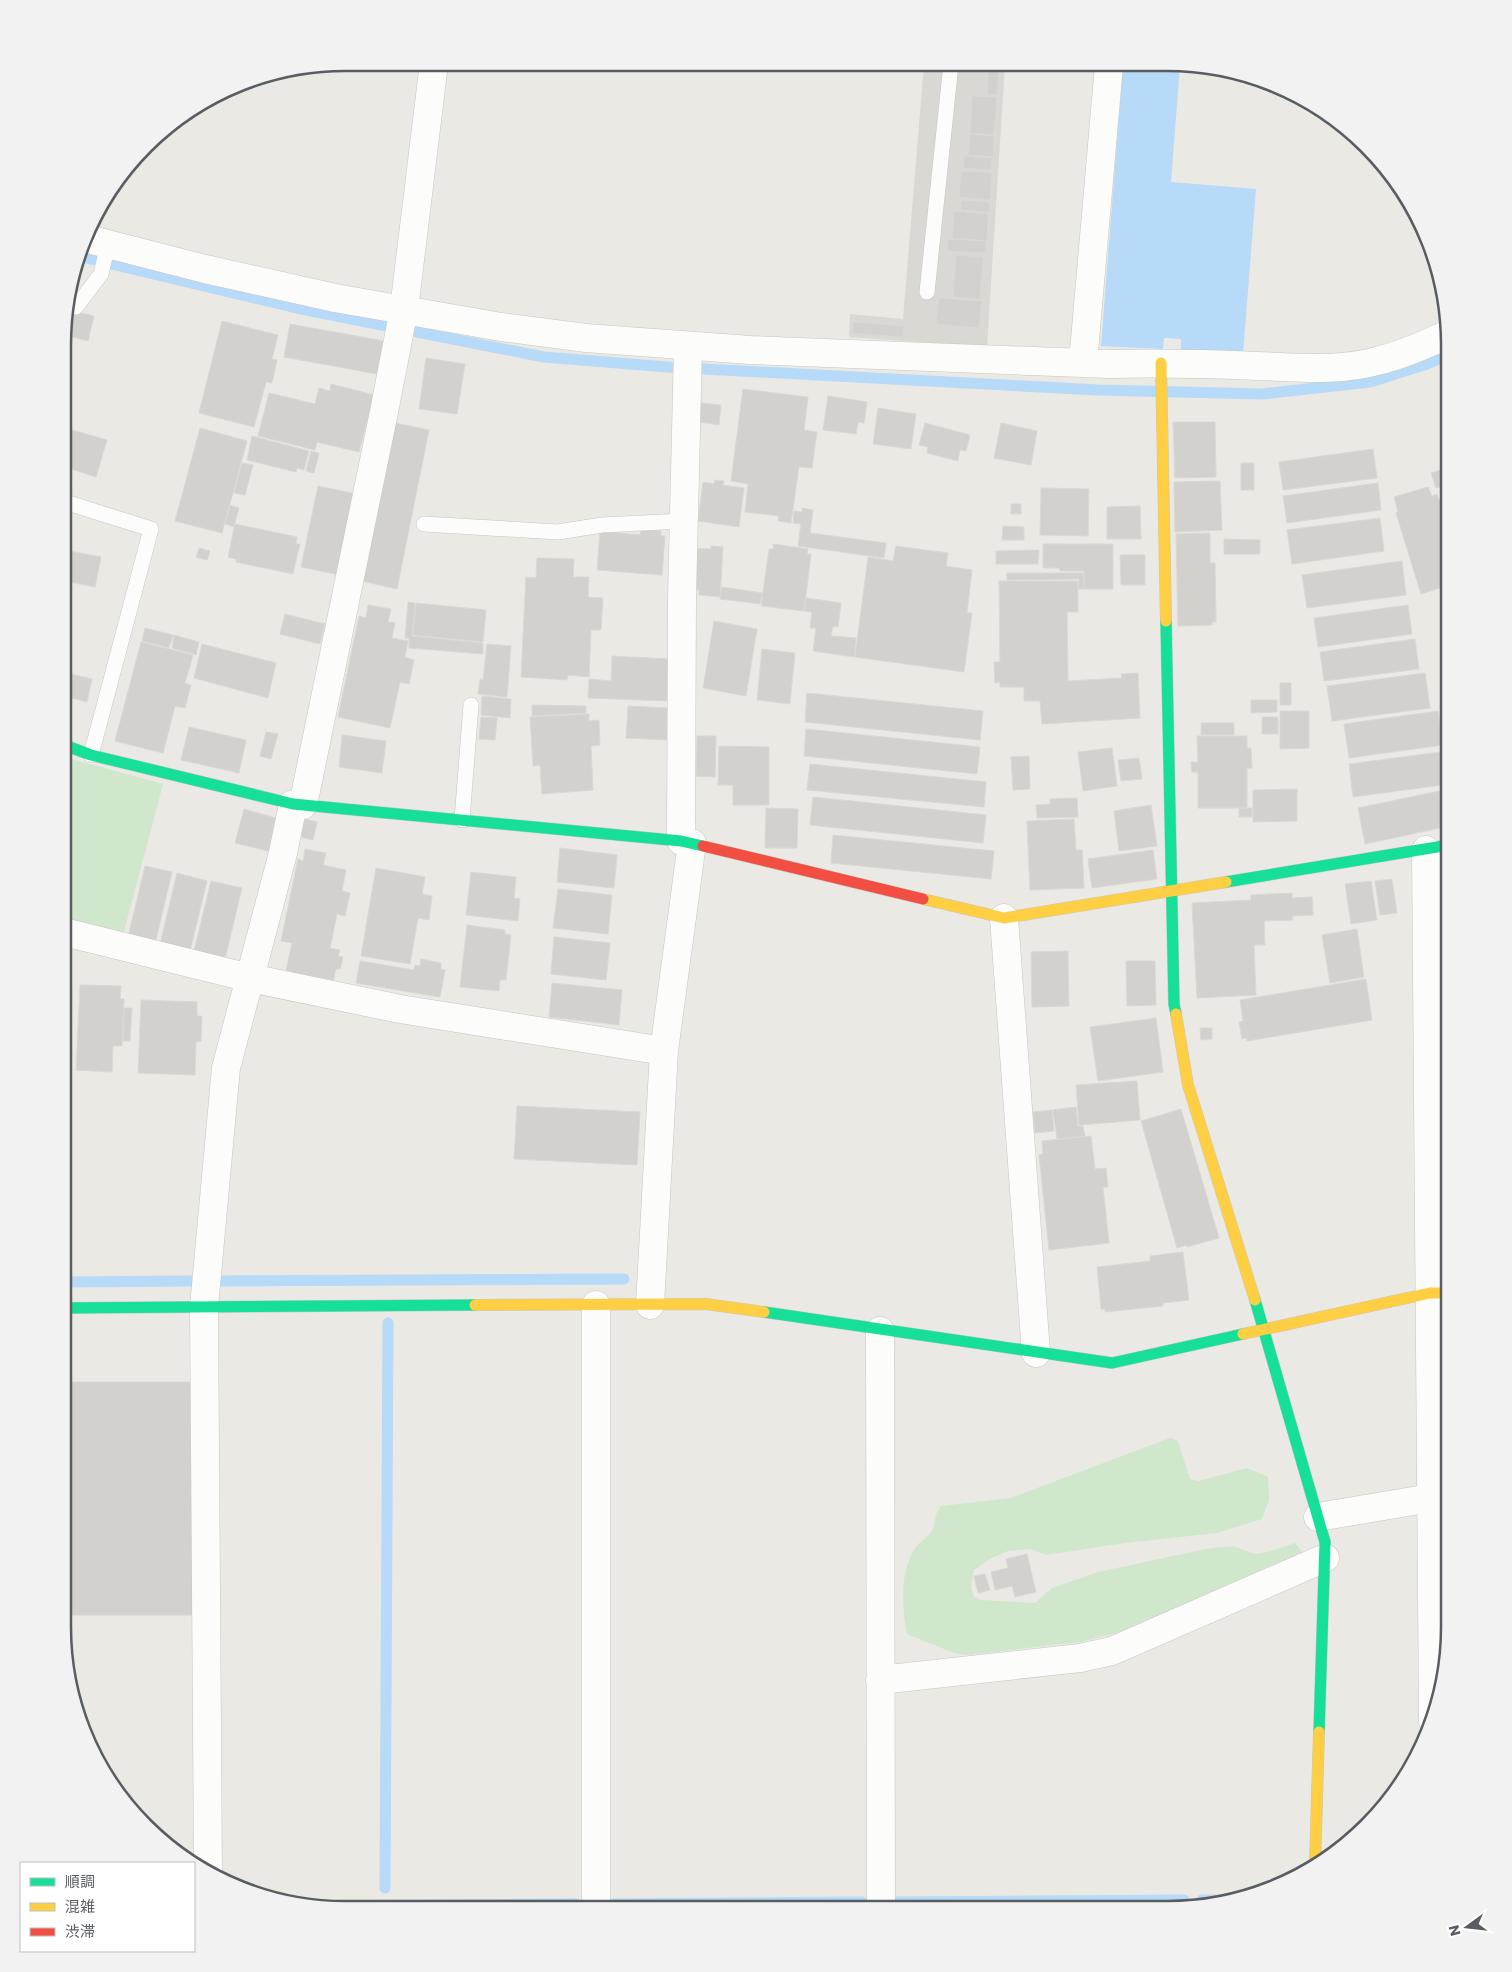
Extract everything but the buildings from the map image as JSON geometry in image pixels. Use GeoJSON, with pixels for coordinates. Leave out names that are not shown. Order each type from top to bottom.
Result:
{"type":"FeatureCollection","features":[{"type":"Feature","properties":{"kind":"street"},"geometry":{"type":"LineString","coordinates":[[208,1864],[204,1307],[226,1068],[282,854],[298,805],[401,321],[433,71]]}},
{"type":"Feature","properties":{"kind":"street"},"geometry":{"type":"LineString","coordinates":[[1083,363],[1108,71]]}},
{"type":"Feature","properties":{"kind":"street"},"geometry":{"type":"LineString","coordinates":[[100,246],[335,298],[401,321],[501,328],[586,338],[687,361],[1083,363],[1161,369],[1332,368],[1376,362],[1422,347],[1441,338]]}},
{"type":"Feature","properties":{"kind":"street"},"geometry":{"type":"LineString","coordinates":[[650,1304],[664,1051],[687,842],[683,521],[687,361]]}},
{"type":"Feature","properties":{"kind":"street"},"geometry":{"type":"LineString","coordinates":[[1161,369],[1174,1004],[1188,1085],[1266,1330],[1325,1542],[1315,1857]]}},
{"type":"Feature","properties":{"kind":"street"},"geometry":{"type":"LineString","coordinates":[[71,748],[91,755],[298,805],[687,842],[1004,918],[1438,848],[1439,1293],[1431,1498],[1433,1690]]}},
{"type":"Feature","properties":{"kind":"street"},"geometry":{"type":"LineString","coordinates":[[1004,918],[1036,1352]]}},
{"type":"Feature","properties":{"kind":"street"},"geometry":{"type":"LineString","coordinates":[[71,934],[250,978],[400,1009],[664,1051]]}},
{"type":"Feature","properties":{"kind":"street"},"geometry":{"type":"LineString","coordinates":[[71,1308],[706,1304],[880,1331],[1112,1363],[1439,1293]]}},
{"type":"Feature","properties":{"kind":"street"},"geometry":{"type":"LineString","coordinates":[[596,1305],[596,1901]]}},
{"type":"Feature","properties":{"kind":"street"},"geometry":{"type":"LineString","coordinates":[[880,1331],[881,1901]]}},
{"type":"Feature","properties":{"kind":"street"},"geometry":{"type":"LineString","coordinates":[[1318,1517],[1431,1498]]}},
{"type":"Feature","properties":{"kind":"street"},"geometry":{"type":"LineString","coordinates":[[880,1680],[1080,1658],[1112,1651],[1325,1558]]}},
{"type":"Feature","properties":{"kind":"lane"},"geometry":{"type":"LineString","coordinates":[[927,292],[950,71]]}},
{"type":"Feature","properties":{"kind":"lane"},"geometry":{"type":"LineString","coordinates":[[76,307],[101,274],[100,246]]}},
{"type":"Feature","properties":{"kind":"lane"},"geometry":{"type":"LineString","coordinates":[[71,504],[150,529],[91,755]]}},
{"type":"Feature","properties":{"kind":"lane"},"geometry":{"type":"LineString","coordinates":[[424,524],[558,532],[602,525],[683,521]]}},
{"type":"Feature","properties":{"kind":"lane"},"geometry":{"type":"LineString","coordinates":[[462,820],[471,705]]}},
{"type":"Feature","properties":{"kind":"shaded area"},"geometry":{"type":"Polygon","coordinates":[[[923,71],[1005,71],[987,347],[849,337],[850,314],[903,319],[923,71]]]}},
{"type":"Feature","properties":{"kind":"green space"},"geometry":{"type":"Polygon","coordinates":[[[71,759],[163,784],[122,939],[71,927],[71,759]]]}},
{"type":"Feature","properties":{"kind":"green space"},"geometry":{"type":"Polygon","coordinates":[[[1170,1438],[1178,1441],[1190,1479],[1199,1481],[1247,1468],[1268,1477],[1269,1500],[1262,1519],[1217,1533],[1125,1543],[1046,1555],[1030,1549],[1008,1551],[990,1559],[974,1570],[971,1587],[974,1597],[982,1600],[1035,1603],[1052,1588],[1098,1572],[1206,1549],[1233,1546],[1255,1554],[1295,1543],[1304,1554],[1272,1572],[1117,1633],[1080,1642],[967,1655],[954,1653],[907,1634],[903,1601],[904,1578],[916,1547],[932,1531],[937,1512],[941,1506],[1011,1498],[1170,1438]]]}},
{"type":"Feature","properties":{"kind":"water"},"geometry":{"type":"Polygon","coordinates":[[[1123,71],[1179,72],[1171,182],[1256,189],[1243,354],[1181,350],[1181,339],[1164,338],[1163,349],[1101,346],[1123,71]]]}},
{"type":"Feature","properties":{"kind":"waterway"},"geometry":{"type":"LineString","coordinates":[[86,258],[301,309],[544,357],[667,367],[1098,390],[1262,394],[1370,382],[1441,358]]}},
{"type":"Feature","properties":{"kind":"waterway"},"geometry":{"type":"LineString","coordinates":[[222,1281],[624,1279]]}},
{"type":"Feature","properties":{"kind":"waterway"},"geometry":{"type":"LineString","coordinates":[[71,1282],[192,1281]]}},
{"type":"Feature","properties":{"kind":"waterway"},"geometry":{"type":"LineString","coordinates":[[385,1888],[388,1323]]}},
{"type":"Feature","properties":{"kind":"waterway"},"geometry":{"type":"LineString","coordinates":[[1040,1901],[1184,1900]]}},
{"type":"Feature","properties":{"kind":"traffic: fast"},"geometry":{"type":"LineString","coordinates":[[1166,621],[1174,1004],[1176,1014]]}},
{"type":"Feature","properties":{"kind":"traffic: fast"},"geometry":{"type":"LineString","coordinates":[[71,748],[91,755],[293,804],[681,841],[703,846]]}},
{"type":"Feature","properties":{"kind":"traffic: fast"},"geometry":{"type":"LineString","coordinates":[[1226,882],[1441,846]]}},
{"type":"Feature","properties":{"kind":"traffic: fast"},"geometry":{"type":"LineString","coordinates":[[1255,1300],[1325,1542],[1319,1732]]}},
{"type":"Feature","properties":{"kind":"traffic: fast"},"geometry":{"type":"LineString","coordinates":[[71,1308],[475,1305]]}},
{"type":"Feature","properties":{"kind":"traffic: fast"},"geometry":{"type":"LineString","coordinates":[[764,1312],[1112,1363],[1243,1334]]}},
{"type":"Feature","properties":{"kind":"traffic: slow"},"geometry":{"type":"LineString","coordinates":[[1161,363],[1166,621]]}},
{"type":"Feature","properties":{"kind":"traffic: slow"},"geometry":{"type":"LineString","coordinates":[[923,899],[1004,918],[1226,882]]}},
{"type":"Feature","properties":{"kind":"traffic: slow"},"geometry":{"type":"LineString","coordinates":[[1176,1014],[1188,1085],[1255,1300]]}},
{"type":"Feature","properties":{"kind":"traffic: slow"},"geometry":{"type":"LineString","coordinates":[[1243,1334],[1430,1293],[1441,1293]]}},
{"type":"Feature","properties":{"kind":"traffic: slow"},"geometry":{"type":"LineString","coordinates":[[475,1305],[706,1304],[764,1312]]}},
{"type":"Feature","properties":{"kind":"traffic: slow"},"geometry":{"type":"LineString","coordinates":[[1315,1857],[1319,1732]]}},
{"type":"Feature","properties":{"kind":"traffic: jam"},"geometry":{"type":"LineString","coordinates":[[703,846],[923,899]]}}]}
